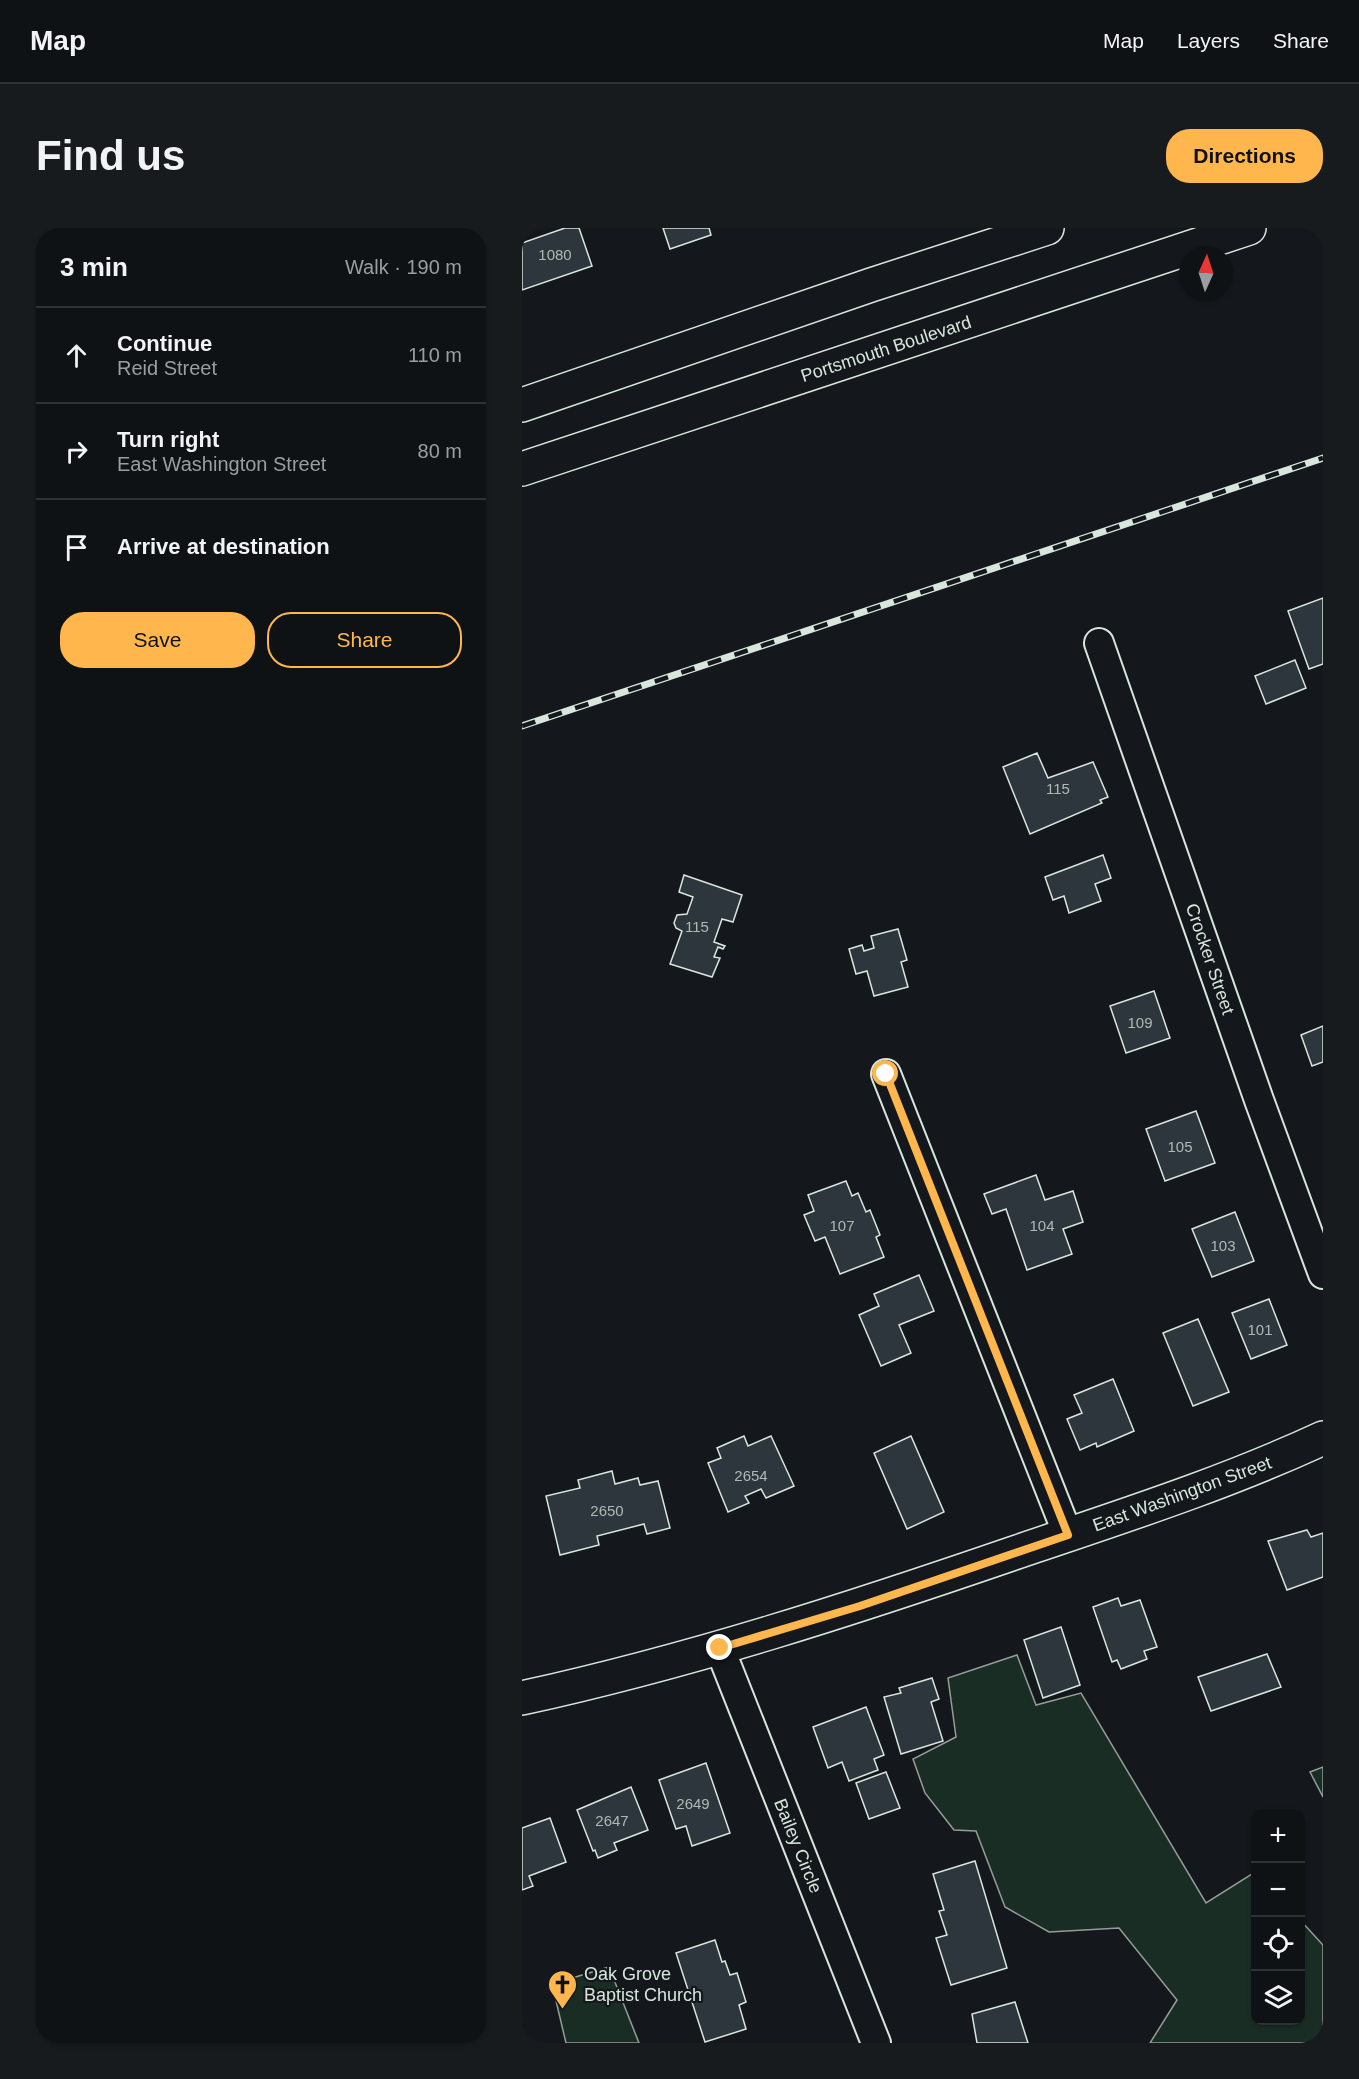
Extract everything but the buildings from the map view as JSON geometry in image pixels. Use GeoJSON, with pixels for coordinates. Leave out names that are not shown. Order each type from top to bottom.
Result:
{"type":"FeatureCollection","features":[{"type":"Feature","properties":{"kind":"main road"},"geometry":{"type":"LineString","coordinates":[[522,405],[860,289],[1047,228]]}},
{"type":"Feature","properties":{"kind":"main road","name":"Portsmouth Boulevard"},"geometry":{"type":"LineString","coordinates":[[522,470],[1197,236],[1249,228]]}},
{"type":"Feature","properties":{"kind":"main road","name":"East Washington Street"},"geometry":{"type":"LineString","coordinates":[[522,1698],[608,1679],[860,1606],[1177,1498],[1323,1438]]}},
{"type":"Feature","properties":{"kind":"street","name":"Crocker Street"},"geometry":{"type":"LineString","coordinates":[[1099,643],[1259,1100],[1323,1274]]}},
{"type":"Feature","properties":{"kind":"street"},"geometry":{"type":"LineString","coordinates":[[886,1074],[1068,1535]]}},
{"type":"Feature","properties":{"kind":"street","name":"Bailey Circle"},"geometry":{"type":"LineString","coordinates":[[720,1648],[876,2043]]}},
{"type":"Feature","properties":{"kind":"green space"},"geometry":{"type":"Polygon","coordinates":[[[1017,1655],[1036,1705],[1081,1693],[1206,1903],[1251,1875],[1251,2025],[1305,2025],[1305,1925],[1323,1945],[1323,2043],[1150,2043],[1177,2000],[1119,1928],[1049,1932],[1005,1907],[976,1831],[954,1830],[925,1793],[913,1759],[956,1737],[948,1678],[1017,1655]]]}},
{"type":"Feature","properties":{"kind":"green space"},"geometry":{"type":"Polygon","coordinates":[[[1323,1767],[1323,1797],[1310,1772],[1323,1767]]]}},
{"type":"Feature","properties":{"kind":"green space"},"geometry":{"type":"Polygon","coordinates":[[[609,1967],[639,2043],[566,2043],[552,1984],[609,1967]]]}},
{"type":"Feature","properties":{"kind":"railway"},"geometry":{"type":"LineString","coordinates":[[522,726],[1323,458]]}},
{"type":"Feature","properties":{"kind":"place","name":"Oak Grove Baptist Church"},"geometry":{"type":"Point","coordinates":[563,2010]}},
{"type":"Feature","properties":{"kind":"route"},"geometry":{"type":"LineString","coordinates":[[720,1648],[860,1606],[1068,1535],[886,1074]]}}]}
